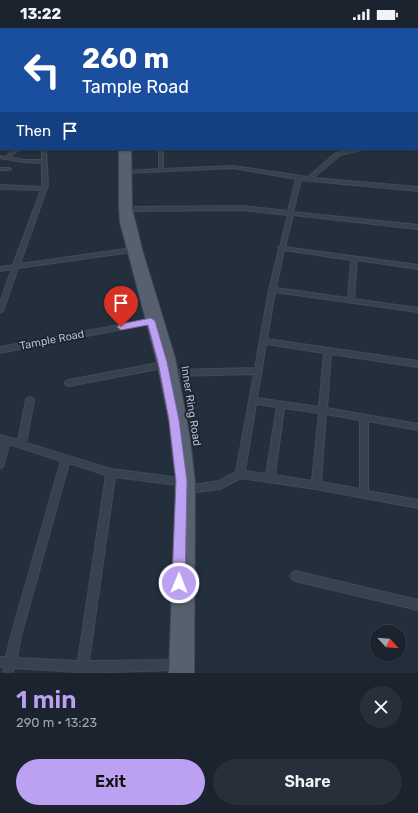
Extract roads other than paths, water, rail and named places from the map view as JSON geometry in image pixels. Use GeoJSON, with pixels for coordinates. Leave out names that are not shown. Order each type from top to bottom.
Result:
{"type":"FeatureCollection","features":[{"type":"Feature","properties":{"kind":"main road","name":"Inner Ring Road"},"geometry":{"type":"LineString","coordinates":[[122,150],[126,210],[132,250],[163,365],[186,484],[177,669]]}},
{"type":"Feature","properties":{"kind":"main road","name":"Inner Ring Road"},"geometry":{"type":"LineString","coordinates":[[128,150],[126,210],[170,358],[185,439],[189,580],[187,673]]}},
{"type":"Feature","properties":{"kind":"street"},"geometry":{"type":"LineString","coordinates":[[0,161],[15,150]]}},
{"type":"Feature","properties":{"kind":"street"},"geometry":{"type":"LineString","coordinates":[[0,312],[45,185],[44,150]]}},
{"type":"Feature","properties":{"kind":"street"},"geometry":{"type":"LineString","coordinates":[[161,150],[161,170]]}},
{"type":"Feature","properties":{"kind":"street"},"geometry":{"type":"LineString","coordinates":[[309,179],[338,154],[359,150]]}},
{"type":"Feature","properties":{"kind":"street"},"geometry":{"type":"LineString","coordinates":[[4,157],[24,161],[45,162]]}},
{"type":"Feature","properties":{"kind":"street"},"geometry":{"type":"LineString","coordinates":[[128,172],[233,167],[299,178],[418,189]]}},
{"type":"Feature","properties":{"kind":"street"},"geometry":{"type":"LineString","coordinates":[[0,169],[9,169]]}},
{"type":"Feature","properties":{"kind":"street"},"geometry":{"type":"LineString","coordinates":[[240,474],[272,290],[299,178]]}},
{"type":"Feature","properties":{"kind":"street"},"geometry":{"type":"LineString","coordinates":[[0,187],[43,189]]}},
{"type":"Feature","properties":{"kind":"street"},"geometry":{"type":"LineString","coordinates":[[126,210],[242,208],[418,227]]}},
{"type":"Feature","properties":{"kind":"street"},"geometry":{"type":"LineString","coordinates":[[281,248],[418,267]]}},
{"type":"Feature","properties":{"kind":"street"},"geometry":{"type":"LineString","coordinates":[[0,269],[132,250]]}},
{"type":"Feature","properties":{"kind":"street"},"geometry":{"type":"LineString","coordinates":[[351,301],[354,258]]}},
{"type":"Feature","properties":{"kind":"street"},"geometry":{"type":"LineString","coordinates":[[272,290],[418,310]]}},
{"type":"Feature","properties":{"kind":"street","name":"Tample Road"},"geometry":{"type":"LineString","coordinates":[[0,350],[151,321]]}},
{"type":"Feature","properties":{"kind":"street"},"geometry":{"type":"LineString","coordinates":[[264,341],[418,364]]}},
{"type":"Feature","properties":{"kind":"street"},"geometry":{"type":"LineString","coordinates":[[316,485],[328,350]]}},
{"type":"Feature","properties":{"kind":"street"},"geometry":{"type":"LineString","coordinates":[[69,383],[163,365]]}},
{"type":"Feature","properties":{"kind":"street"},"geometry":{"type":"LineString","coordinates":[[174,374],[257,371]]}},
{"type":"Feature","properties":{"kind":"street"},"geometry":{"type":"LineString","coordinates":[[21,445],[30,400]]}},
{"type":"Feature","properties":{"kind":"street"},"geometry":{"type":"LineString","coordinates":[[253,401],[322,410],[418,427]]}},
{"type":"Feature","properties":{"kind":"street"},"geometry":{"type":"LineString","coordinates":[[270,477],[281,404]]}},
{"type":"Feature","properties":{"kind":"street"},"geometry":{"type":"LineString","coordinates":[[364,418],[364,494]]}},
{"type":"Feature","properties":{"kind":"street"},"geometry":{"type":"LineString","coordinates":[[0,464],[3,438],[111,473],[186,484],[220,485],[240,474],[270,477],[418,504]]}},
{"type":"Feature","properties":{"kind":"street"},"geometry":{"type":"LineString","coordinates":[[66,459],[16,636],[6,666],[82,670],[177,669]]}},
{"type":"Feature","properties":{"kind":"street"},"geometry":{"type":"LineString","coordinates":[[82,670],[111,473]]}},
{"type":"Feature","properties":{"kind":"street"},"geometry":{"type":"LineString","coordinates":[[295,576],[418,605]]}}]}
